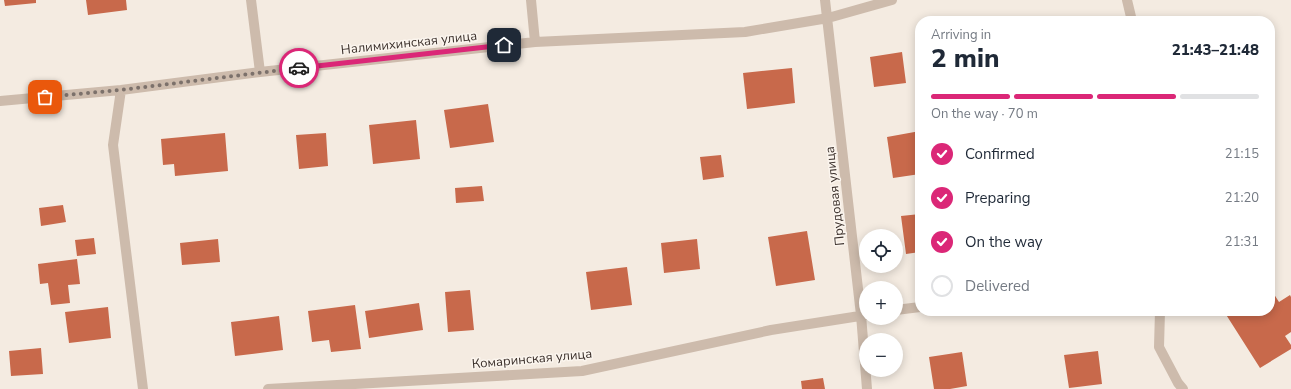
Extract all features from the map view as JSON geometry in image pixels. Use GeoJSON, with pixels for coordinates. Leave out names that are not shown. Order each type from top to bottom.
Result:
{"type":"FeatureCollection","features":[{"type":"Feature","properties":{"kind":"street"},"geometry":{"type":"LineString","coordinates":[[251,0],[260,72]]}},
{"type":"Feature","properties":{"kind":"street"},"geometry":{"type":"LineString","coordinates":[[531,0],[535,42]]}},
{"type":"Feature","properties":{"kind":"street","name":"Прудовая улица"},"geometry":{"type":"LineString","coordinates":[[825,0],[860,281]]}},
{"type":"Feature","properties":{"kind":"street","name":"Налимихинская улица"},"geometry":{"type":"LineString","coordinates":[[0,101],[120,90],[260,72],[535,42],[745,32],[828,18],[892,0]]}},
{"type":"Feature","properties":{"kind":"street"},"geometry":{"type":"LineString","coordinates":[[1127,0],[1131,16]]}},
{"type":"Feature","properties":{"kind":"street"},"geometry":{"type":"LineString","coordinates":[[120,90],[113,145],[143,389]]}},
{"type":"Feature","properties":{"kind":"street"},"geometry":{"type":"LineString","coordinates":[[903,309],[915,308]]}},
{"type":"Feature","properties":{"kind":"street","name":"Комаринская улица"},"geometry":{"type":"LineString","coordinates":[[268,389],[582,371],[772,330],[859,316]]}},
{"type":"Feature","properties":{"kind":"street"},"geometry":{"type":"LineString","coordinates":[[1160,316],[1159,347],[1178,383],[1183,389]]}},
{"type":"Feature","properties":{"kind":"street","name":"Прудовая улица"},"geometry":{"type":"LineString","coordinates":[[864,325],[867,389]]}},
{"type":"Feature","properties":{"kind":"building"},"geometry":{"type":"Polygon","coordinates":[[[4,0],[36,0],[36,3],[5,6],[4,0]]]}},
{"type":"Feature","properties":{"kind":"building"},"geometry":{"type":"Polygon","coordinates":[[[86,0],[126,0],[127,10],[88,15],[86,0]]]}},
{"type":"Feature","properties":{"kind":"building"},"geometry":{"type":"Polygon","coordinates":[[[902,52],[906,83],[874,87],[870,57],[902,52]]]}},
{"type":"Feature","properties":{"kind":"building"},"geometry":{"type":"Polygon","coordinates":[[[792,68],[795,103],[747,109],[743,73],[792,68]]]}},
{"type":"Feature","properties":{"kind":"building"},"geometry":{"type":"Polygon","coordinates":[[[488,104],[494,142],[450,148],[444,110],[488,104]]]}},
{"type":"Feature","properties":{"kind":"building"},"geometry":{"type":"Polygon","coordinates":[[[416,120],[420,159],[373,164],[369,125],[416,120]]]}},
{"type":"Feature","properties":{"kind":"building"},"geometry":{"type":"Polygon","coordinates":[[[915,132],[915,175],[893,178],[887,137],[915,132]]]}},
{"type":"Feature","properties":{"kind":"building"},"geometry":{"type":"Polygon","coordinates":[[[225,133],[228,171],[175,176],[174,164],[163,165],[161,139],[225,133]]]}},
{"type":"Feature","properties":{"kind":"building"},"geometry":{"type":"Polygon","coordinates":[[[326,133],[328,166],[299,169],[296,135],[326,133]]]}},
{"type":"Feature","properties":{"kind":"building"},"geometry":{"type":"Polygon","coordinates":[[[721,155],[724,177],[703,180],[700,157],[721,155]]]}},
{"type":"Feature","properties":{"kind":"building"},"geometry":{"type":"Polygon","coordinates":[[[482,186],[484,201],[456,203],[455,188],[482,186]]]}},
{"type":"Feature","properties":{"kind":"building"},"geometry":{"type":"Polygon","coordinates":[[[63,205],[66,222],[41,226],[39,208],[63,205]]]}},
{"type":"Feature","properties":{"kind":"building"},"geometry":{"type":"Polygon","coordinates":[[[915,215],[915,253],[906,254],[901,216],[915,215]]]}},
{"type":"Feature","properties":{"kind":"building"},"geometry":{"type":"Polygon","coordinates":[[[807,231],[815,280],[776,286],[768,237],[807,231]]]}},
{"type":"Feature","properties":{"kind":"building"},"geometry":{"type":"Polygon","coordinates":[[[94,238],[96,254],[77,256],[75,240],[94,238]]]}},
{"type":"Feature","properties":{"kind":"building"},"geometry":{"type":"Polygon","coordinates":[[[218,239],[220,262],[182,265],[180,243],[218,239]]]}},
{"type":"Feature","properties":{"kind":"building"},"geometry":{"type":"Polygon","coordinates":[[[697,239],[700,269],[664,273],[661,243],[697,239]]]}},
{"type":"Feature","properties":{"kind":"building"},"geometry":{"type":"Polygon","coordinates":[[[77,259],[80,284],[68,285],[70,303],[51,305],[48,283],[40,284],[38,264],[77,259]]]}},
{"type":"Feature","properties":{"kind":"building"},"geometry":{"type":"Polygon","coordinates":[[[627,267],[632,305],[591,310],[586,272],[627,267]]]}},
{"type":"Feature","properties":{"kind":"building"},"geometry":{"type":"Polygon","coordinates":[[[470,290],[474,330],[448,332],[445,292],[470,290]]]}},
{"type":"Feature","properties":{"kind":"building"},"geometry":{"type":"Polygon","coordinates":[[[1290,295],[1291,332],[1285,336],[1291,345],[1291,349],[1260,368],[1227,316],[1275,316],[1275,296],[1279,302],[1290,295]]]}},
{"type":"Feature","properties":{"kind":"building"},"geometry":{"type":"Polygon","coordinates":[[[419,303],[423,330],[369,338],[365,311],[419,303]]]}},
{"type":"Feature","properties":{"kind":"building"},"geometry":{"type":"Polygon","coordinates":[[[355,305],[361,349],[331,352],[329,340],[312,342],[308,311],[355,305]]]}},
{"type":"Feature","properties":{"kind":"building"},"geometry":{"type":"Polygon","coordinates":[[[108,307],[111,338],[69,343],[65,312],[108,307]]]}},
{"type":"Feature","properties":{"kind":"building"},"geometry":{"type":"Polygon","coordinates":[[[279,316],[283,350],[235,356],[231,322],[279,316]]]}},
{"type":"Feature","properties":{"kind":"building"},"geometry":{"type":"Polygon","coordinates":[[[41,348],[43,374],[11,376],[9,351],[41,348]]]}},
{"type":"Feature","properties":{"kind":"building"},"geometry":{"type":"Polygon","coordinates":[[[1098,351],[1102,384],[1069,388],[1064,355],[1098,351]]]}},
{"type":"Feature","properties":{"kind":"building"},"geometry":{"type":"Polygon","coordinates":[[[962,352],[967,386],[950,389],[934,389],[929,357],[962,352]]]}},
{"type":"Feature","properties":{"kind":"building"},"geometry":{"type":"Polygon","coordinates":[[[823,378],[825,389],[802,389],[801,381],[823,378]]]}},
{"type":"Feature","properties":{"kind":"way so far"},"geometry":{"type":"LineString","coordinates":[[45,97],[120,90],[299,68]]}},
{"type":"Feature","properties":{"kind":"route"},"geometry":{"type":"LineString","coordinates":[[299,68],[504,45]]}}]}
